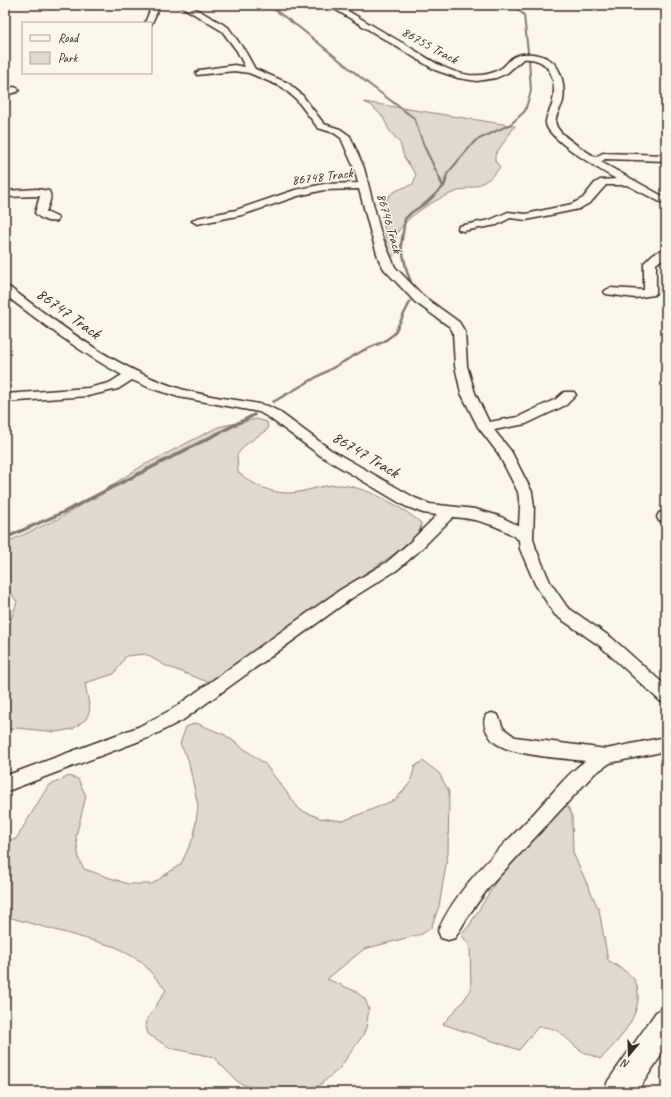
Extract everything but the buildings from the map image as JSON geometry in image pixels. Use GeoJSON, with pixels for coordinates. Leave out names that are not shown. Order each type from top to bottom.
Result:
{"type":"FeatureCollection","features":[{"type":"Feature","properties":{"kind":"street"},"geometry":{"type":"LineString","coordinates":[[148,22],[156,5]]}},
{"type":"Feature","properties":{"kind":"street"},"geometry":{"type":"LineString","coordinates":[[183,5],[225,29],[241,51],[251,71]]}},
{"type":"Feature","properties":{"kind":"street","name":"86755 Track"},"geometry":{"type":"LineString","coordinates":[[332,5],[438,68],[455,75],[473,78],[492,76],[500,73],[515,60],[524,56],[537,57],[547,61],[554,70],[558,83],[558,100],[551,119],[553,129],[558,135],[595,162],[666,202]]}},
{"type":"Feature","properties":{"kind":"street","name":"86746 Track"},"geometry":{"type":"LineString","coordinates":[[200,73],[228,68],[251,71],[271,78],[285,85],[305,104],[318,123],[345,136],[360,168],[381,252],[390,269],[419,300],[455,325],[459,332],[459,354],[463,376],[475,408],[485,427],[504,451],[525,492],[527,507],[526,538]]}},
{"type":"Feature","properties":{"kind":"street"},"geometry":{"type":"LineString","coordinates":[[595,162],[603,156],[621,155],[666,158]]}},
{"type":"Feature","properties":{"kind":"street"},"geometry":{"type":"LineString","coordinates":[[464,228],[493,223],[508,215],[526,217],[575,207],[587,200],[599,185],[604,182],[630,182]]}},
{"type":"Feature","properties":{"kind":"street","name":"86748 Track"},"geometry":{"type":"LineString","coordinates":[[197,221],[238,213],[285,195],[324,188],[364,186]]}},
{"type":"Feature","properties":{"kind":"street"},"geometry":{"type":"LineString","coordinates":[[5,194],[42,192],[46,194],[40,213],[53,219]]}},
{"type":"Feature","properties":{"kind":"street"},"geometry":{"type":"LineString","coordinates":[[610,292],[635,294],[650,293],[650,263],[657,256],[666,251]]}},
{"type":"Feature","properties":{"kind":"street","name":"86747 Track"},"geometry":{"type":"LineString","coordinates":[[5,289],[56,330],[130,375],[177,392],[263,409],[273,414],[326,453],[410,502],[428,509],[475,514],[494,520],[517,531],[526,538]]}},
{"type":"Feature","properties":{"kind":"street"},"geometry":{"type":"LineString","coordinates":[[5,398],[74,394],[104,389],[130,375]]}},
{"type":"Feature","properties":{"kind":"street"},"geometry":{"type":"LineString","coordinates":[[485,427],[521,421],[561,402],[569,395]]}},
{"type":"Feature","properties":{"kind":"street"},"geometry":{"type":"LineString","coordinates":[[5,784],[144,732],[177,715],[359,585],[392,566],[414,547],[449,512]]}},
{"type":"Feature","properties":{"kind":"street"},"geometry":{"type":"LineString","coordinates":[[526,538],[528,549],[543,584],[561,611],[606,642],[666,696]]}},
{"type":"Feature","properties":{"kind":"street"},"geometry":{"type":"LineString","coordinates":[[492,720],[496,734],[502,740],[514,744],[606,756]]}},
{"type":"Feature","properties":{"kind":"street"},"geometry":{"type":"LineString","coordinates":[[448,931],[466,902],[494,868],[580,776],[597,761],[606,756],[666,744]]}},
{"type":"Feature","properties":{"kind":"street"},"geometry":{"type":"LineString","coordinates":[[619,1092],[666,1022]]}},
{"type":"Feature","properties":{"kind":"green space"},"geometry":{"type":"Polygon","coordinates":[[[364,102],[515,126],[495,155],[495,161],[500,167],[495,174],[478,185],[450,194],[420,210],[406,222],[397,234],[395,239],[395,255],[391,257],[384,225],[387,200],[390,195],[413,184],[416,175],[404,157],[400,143],[389,130],[383,117],[371,105],[364,102]]]}},
{"type":"Feature","properties":{"kind":"green space"},"geometry":{"type":"Polygon","coordinates":[[[256,419],[267,422],[268,429],[245,445],[237,455],[238,472],[249,480],[268,490],[281,493],[294,493],[324,486],[336,485],[358,488],[370,492],[404,510],[421,523],[420,532],[399,551],[322,602],[217,679],[208,682],[166,666],[145,654],[126,656],[114,674],[85,683],[90,710],[86,719],[73,729],[56,732],[18,728],[5,731],[5,624],[10,622],[17,602],[5,584],[5,543],[60,518],[142,466],[218,427],[256,419]]]}},
{"type":"Feature","properties":{"kind":"green space"},"geometry":{"type":"Polygon","coordinates":[[[196,723],[225,735],[265,764],[300,810],[320,818],[343,821],[395,800],[410,783],[415,766],[423,761],[439,773],[449,792],[448,853],[439,906],[431,928],[422,934],[364,949],[327,979],[355,991],[365,999],[369,1009],[366,1028],[363,1035],[339,1069],[317,1087],[304,1092],[261,1092],[238,1082],[213,1057],[170,1048],[148,1034],[145,1023],[166,990],[142,962],[116,947],[8,917],[5,918],[5,841],[16,839],[48,786],[69,776],[78,779],[86,796],[76,836],[79,860],[84,869],[128,884],[152,884],[181,864],[194,836],[198,806],[188,759],[180,744],[186,727],[196,723]]]}},
{"type":"Feature","properties":{"kind":"green space"},"geometry":{"type":"Polygon","coordinates":[[[562,806],[568,807],[572,816],[573,853],[599,910],[608,960],[627,972],[633,978],[638,991],[638,1002],[630,1024],[600,1059],[580,1050],[552,1028],[538,1027],[519,1050],[443,1024],[464,1000],[471,989],[470,948],[468,943],[461,935],[469,926],[500,875],[562,806]]]}},
{"type":"Feature","properties":{"kind":"waterway"},"geometry":{"type":"LineString","coordinates":[[268,5],[300,28],[370,85],[414,118],[424,146],[441,181]]}},
{"type":"Feature","properties":{"kind":"waterway"},"geometry":{"type":"LineString","coordinates":[[513,5],[524,15],[528,52]]}},
{"type":"Feature","properties":{"kind":"waterway"},"geometry":{"type":"LineString","coordinates":[[445,181],[447,174],[475,141],[511,124],[525,111],[531,91],[529,59]]}},
{"type":"Feature","properties":{"kind":"waterway"},"geometry":{"type":"LineString","coordinates":[[440,180],[443,186]]}},
{"type":"Feature","properties":{"kind":"waterway"},"geometry":{"type":"LineString","coordinates":[[413,287],[407,272],[401,245],[405,219],[412,212],[426,203],[444,186],[446,180]]}},
{"type":"Feature","properties":{"kind":"waterway"},"geometry":{"type":"LineString","coordinates":[[273,402],[364,350],[383,342],[394,334],[410,302]]}},
{"type":"Feature","properties":{"kind":"waterway"},"geometry":{"type":"LineString","coordinates":[[5,538],[64,512],[254,415]]}}]}
